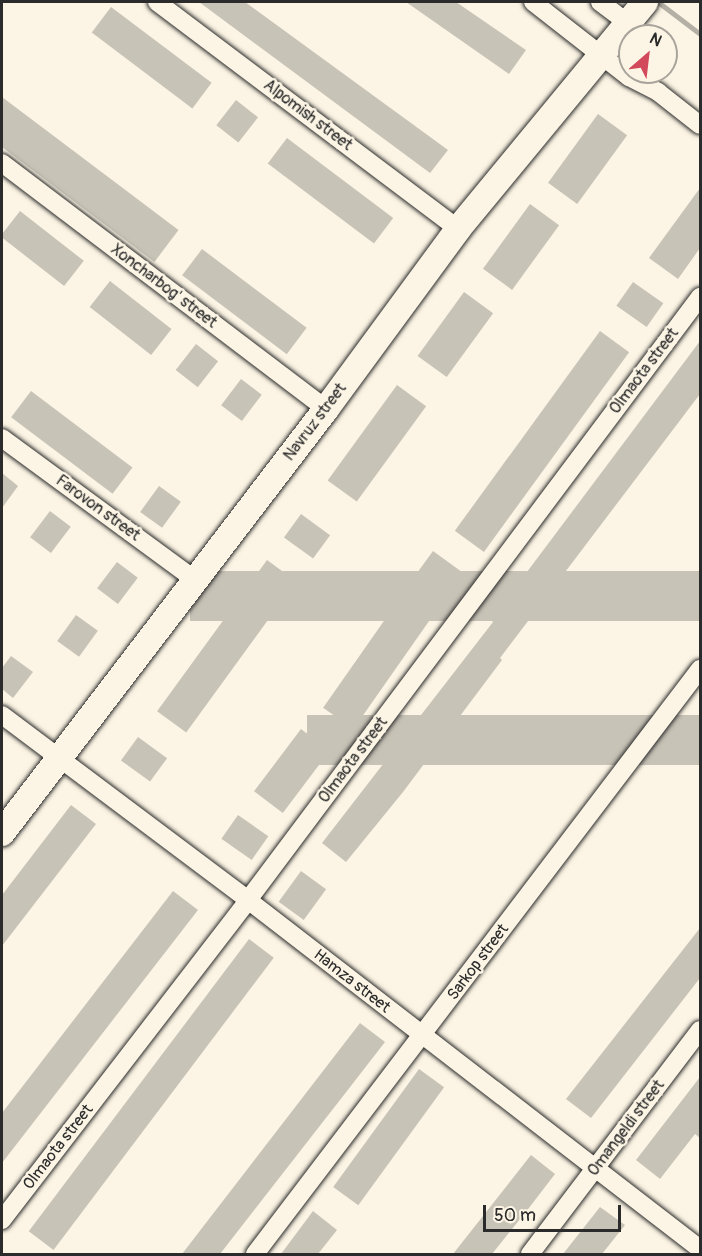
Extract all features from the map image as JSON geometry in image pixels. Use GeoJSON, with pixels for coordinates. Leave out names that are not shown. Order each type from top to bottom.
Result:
{"type":"FeatureCollection","features":[{"type":"Feature","properties":{"kind":"street","name":"Alpomish street"},"geometry":{"type":"LineString","coordinates":[[158,2],[458,229]]}},
{"type":"Feature","properties":{"kind":"street"},"geometry":{"type":"LineString","coordinates":[[532,2],[700,124]]}},
{"type":"Feature","properties":{"kind":"street"},"geometry":{"type":"LineString","coordinates":[[600,2],[636,13]]}},
{"type":"Feature","properties":{"kind":"street","name":"Navruz street"},"geometry":{"type":"LineString","coordinates":[[2,833],[326,409],[458,229],[636,13]]}},
{"type":"Feature","properties":{"kind":"street","name":"Xoncharbog' street"},"geometry":{"type":"LineString","coordinates":[[2,163],[326,409]]}},
{"type":"Feature","properties":{"kind":"street","name":"Olmaota street"},"geometry":{"type":"LineString","coordinates":[[2,1220],[248,900],[700,297]]}},
{"type":"Feature","properties":{"kind":"street","name":"Farovon street"},"geometry":{"type":"LineString","coordinates":[[2,438],[194,579]]}},
{"type":"Feature","properties":{"kind":"street","name":"Sarkop street"},"geometry":{"type":"LineString","coordinates":[[255,1254],[700,669]]}},
{"type":"Feature","properties":{"kind":"street","name":"Hamza street"},"geometry":{"type":"LineString","coordinates":[[2,715],[248,900],[700,1249]]}},
{"type":"Feature","properties":{"kind":"street","name":"Omangeldi street"},"geometry":{"type":"LineString","coordinates":[[530,1254],[700,1030]]}},
{"type":"Feature","properties":{"kind":"building"},"geometry":{"type":"Polygon","coordinates":[[[199,2],[245,2],[448,150],[430,173],[199,2]]]}},
{"type":"Feature","properties":{"kind":"building"},"geometry":{"type":"Polygon","coordinates":[[[406,2],[456,2],[526,50],[509,74],[406,2]]]}},
{"type":"Feature","properties":{"kind":"building"},"geometry":{"type":"Polygon","coordinates":[[[111,7],[212,83],[192,108],[92,33],[111,7]]]}},
{"type":"Feature","properties":{"kind":"building"},"geometry":{"type":"Polygon","coordinates":[[[2,97],[178,230],[154,262],[2,147],[2,97]]]}},
{"type":"Feature","properties":{"kind":"building"},"geometry":{"type":"Polygon","coordinates":[[[236,100],[258,117],[238,142],[216,125],[236,100]]]}},
{"type":"Feature","properties":{"kind":"building"},"geometry":{"type":"Polygon","coordinates":[[[598,114],[627,135],[577,204],[548,183],[598,114]]]}},
{"type":"Feature","properties":{"kind":"building"},"geometry":{"type":"Polygon","coordinates":[[[287,138],[393,218],[374,244],[268,164],[287,138]]]}},
{"type":"Feature","properties":{"kind":"building"},"geometry":{"type":"Polygon","coordinates":[[[700,188],[700,248],[678,279],[649,258],[700,188]]]}},
{"type":"Feature","properties":{"kind":"building"},"geometry":{"type":"Polygon","coordinates":[[[530,204],[559,225],[512,290],[483,269],[530,204]]]}},
{"type":"Feature","properties":{"kind":"building"},"geometry":{"type":"Polygon","coordinates":[[[20,211],[84,261],[64,286],[2,238],[2,234],[20,211]]]}},
{"type":"Feature","properties":{"kind":"building"},"geometry":{"type":"Polygon","coordinates":[[[202,249],[307,328],[287,354],[182,275],[202,249]]]}},
{"type":"Feature","properties":{"kind":"building"},"geometry":{"type":"Polygon","coordinates":[[[110,281],[171,329],[151,355],[90,307],[110,281]]]}},
{"type":"Feature","properties":{"kind":"building"},"geometry":{"type":"Polygon","coordinates":[[[633,282],[663,303],[647,327],[616,306],[633,282]]]}},
{"type":"Feature","properties":{"kind":"building"},"geometry":{"type":"Polygon","coordinates":[[[464,292],[493,313],[447,377],[418,356],[464,292]]]}},
{"type":"Feature","properties":{"kind":"building"},"geometry":{"type":"Polygon","coordinates":[[[600,331],[629,352],[484,552],[455,531],[600,331]]]}},
{"type":"Feature","properties":{"kind":"building"},"geometry":{"type":"Polygon","coordinates":[[[700,341],[700,394],[500,658],[502,660],[403,792],[346,862],[322,843],[493,622],[491,620],[700,341]]]}},
{"type":"Feature","properties":{"kind":"building"},"geometry":{"type":"Polygon","coordinates":[[[196,344],[218,361],[198,387],[176,370],[196,344]]]}},
{"type":"Feature","properties":{"kind":"building"},"geometry":{"type":"Polygon","coordinates":[[[241,379],[262,395],[242,421],[221,405],[241,379]]]}},
{"type":"Feature","properties":{"kind":"building"},"geometry":{"type":"Polygon","coordinates":[[[397,385],[426,406],[357,502],[328,480],[397,385]]]}},
{"type":"Feature","properties":{"kind":"building"},"geometry":{"type":"Polygon","coordinates":[[[31,391],[132,467],[113,494],[11,417],[31,391]]]}},
{"type":"Feature","properties":{"kind":"building"},"geometry":{"type":"Polygon","coordinates":[[[2,473],[18,486],[2,508],[2,473]]]}},
{"type":"Feature","properties":{"kind":"building"},"geometry":{"type":"Polygon","coordinates":[[[159,486],[181,502],[162,528],[140,512],[159,486]]]}},
{"type":"Feature","properties":{"kind":"building"},"geometry":{"type":"Polygon","coordinates":[[[50,511],[71,527],[51,553],[30,537],[50,511]]]}},
{"type":"Feature","properties":{"kind":"building"},"geometry":{"type":"Polygon","coordinates":[[[301,514],[330,535],[313,559],[284,537],[301,514]]]}},
{"type":"Feature","properties":{"kind":"building"},"geometry":{"type":"Polygon","coordinates":[[[433,551],[463,573],[446,596],[416,574],[433,551]]]}},
{"type":"Feature","properties":{"kind":"building"},"geometry":{"type":"Polygon","coordinates":[[[267,560],[296,581],[186,732],[157,711],[267,560]]]}},
{"type":"Feature","properties":{"kind":"building"},"geometry":{"type":"Polygon","coordinates":[[[117,562],[138,578],[118,604],[97,588],[117,562]]]}},
{"type":"Feature","properties":{"kind":"building"},"geometry":{"type":"Polygon","coordinates":[[[190,571],[700,571],[700,621],[190,621],[190,571]]]}},
{"type":"Feature","properties":{"kind":"building"},"geometry":{"type":"Polygon","coordinates":[[[400,598],[430,619],[353,729],[323,708],[400,598]]]}},
{"type":"Feature","properties":{"kind":"building"},"geometry":{"type":"Polygon","coordinates":[[[76,615],[98,631],[79,657],[57,641],[76,615]]]}},
{"type":"Feature","properties":{"kind":"building"},"geometry":{"type":"Polygon","coordinates":[[[11,656],[33,672],[13,698],[2,689],[2,668],[11,656]]]}},
{"type":"Feature","properties":{"kind":"building"},"geometry":{"type":"Polygon","coordinates":[[[307,715],[700,715],[700,765],[307,765],[307,715]]]}},
{"type":"Feature","properties":{"kind":"building"},"geometry":{"type":"Polygon","coordinates":[[[301,729],[330,751],[283,813],[254,791],[301,729]]]}},
{"type":"Feature","properties":{"kind":"building"},"geometry":{"type":"Polygon","coordinates":[[[138,737],[167,758],[150,782],[121,760],[138,737]]]}},
{"type":"Feature","properties":{"kind":"building"},"geometry":{"type":"Polygon","coordinates":[[[71,805],[96,824],[2,946],[2,895],[71,805]]]}},
{"type":"Feature","properties":{"kind":"building"},"geometry":{"type":"Polygon","coordinates":[[[238,815],[268,836],[252,860],[221,839],[238,815]]]}},
{"type":"Feature","properties":{"kind":"building"},"geometry":{"type":"Polygon","coordinates":[[[301,871],[326,889],[304,920],[279,902],[301,871]]]}},
{"type":"Feature","properties":{"kind":"building"},"geometry":{"type":"Polygon","coordinates":[[[173,891],[198,910],[2,1163],[2,1113],[173,891]]]}},
{"type":"Feature","properties":{"kind":"building"},"geometry":{"type":"Polygon","coordinates":[[[700,928],[700,978],[591,1118],[566,1099],[700,928]]]}},
{"type":"Feature","properties":{"kind":"building"},"geometry":{"type":"Polygon","coordinates":[[[249,939],[274,958],[53,1250],[29,1231],[249,939]]]}},
{"type":"Feature","properties":{"kind":"building"},"geometry":{"type":"Polygon","coordinates":[[[360,1023],[385,1042],[220,1254],[182,1254],[360,1023]]]}},
{"type":"Feature","properties":{"kind":"building"},"geometry":{"type":"Polygon","coordinates":[[[419,1069],[444,1087],[358,1205],[333,1187],[419,1069]]]}},
{"type":"Feature","properties":{"kind":"building"},"geometry":{"type":"Polygon","coordinates":[[[700,1077],[700,1138],[695,1134],[660,1179],[636,1160],[700,1077]]]}},
{"type":"Feature","properties":{"kind":"building"},"geometry":{"type":"Polygon","coordinates":[[[531,1155],[555,1174],[532,1204],[492,1254],[453,1254],[531,1155]]]}},
{"type":"Feature","properties":{"kind":"building"},"geometry":{"type":"Polygon","coordinates":[[[600,1207],[625,1225],[602,1254],[563,1254],[600,1207]]]}},
{"type":"Feature","properties":{"kind":"building"},"geometry":{"type":"Polygon","coordinates":[[[313,1211],[337,1230],[318,1254],[281,1254],[313,1211]]]}},
{"type":"Feature","properties":{"kind":"waterway"},"geometry":{"type":"LineString","coordinates":[[658,2],[700,34]]}}]}
